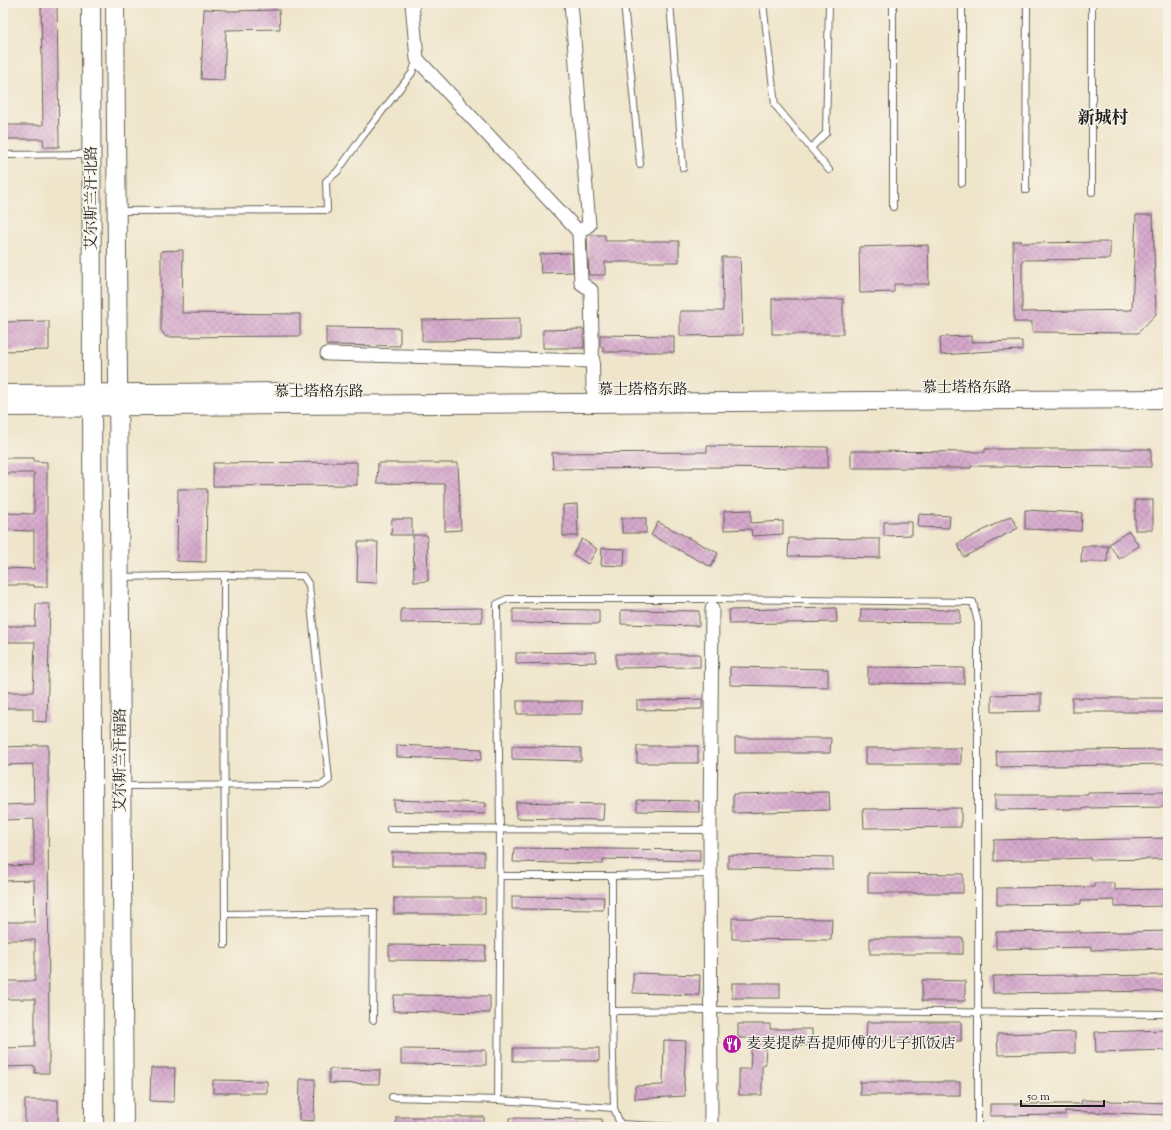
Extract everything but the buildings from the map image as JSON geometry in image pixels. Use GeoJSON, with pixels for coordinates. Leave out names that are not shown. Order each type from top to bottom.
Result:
{"type":"FeatureCollection","features":[{"type":"Feature","properties":{"kind":"main road","name":"艾尔斯兰汗北路"},"geometry":{"type":"LineString","coordinates":[[91,3],[92,400]]}},
{"type":"Feature","properties":{"kind":"main road","name":"艾尔斯兰汗北路"},"geometry":{"type":"LineString","coordinates":[[115,3],[118,400]]}},
{"type":"Feature","properties":{"kind":"main road","name":"慕士塔格东路"},"geometry":{"type":"LineString","coordinates":[[118,400],[593,390],[1168,387]]}},
{"type":"Feature","properties":{"kind":"main road"},"geometry":{"type":"LineString","coordinates":[[3,394],[92,400],[118,400]]}},
{"type":"Feature","properties":{"kind":"main road","name":"慕士塔格东路"},"geometry":{"type":"LineString","coordinates":[[118,400],[1168,399]]}},
{"type":"Feature","properties":{"kind":"main road"},"geometry":{"type":"LineString","coordinates":[[3,407],[92,400]]}},
{"type":"Feature","properties":{"kind":"main road","name":"艾尔斯兰汗南路"},"geometry":{"type":"LineString","coordinates":[[92,400],[94,1127]]}},
{"type":"Feature","properties":{"kind":"main road","name":"艾尔斯兰汗南路"},"geometry":{"type":"LineString","coordinates":[[118,400],[124,1127]]}},
{"type":"Feature","properties":{"kind":"street"},"geometry":{"type":"LineString","coordinates":[[412,3],[416,59],[579,232],[581,283],[591,290],[593,390]]}},
{"type":"Feature","properties":{"kind":"street"},"geometry":{"type":"LineString","coordinates":[[571,3],[589,225],[579,232]]}},
{"type":"Feature","properties":{"kind":"street"},"geometry":{"type":"LineString","coordinates":[[328,354],[593,361]]}},
{"type":"Feature","properties":{"kind":"street"},"geometry":{"type":"LineString","coordinates":[[712,604],[710,830],[712,1127]]}},
{"type":"Feature","properties":{"kind":"lane"},"geometry":{"type":"LineString","coordinates":[[624,3],[640,164]]}},
{"type":"Feature","properties":{"kind":"lane"},"geometry":{"type":"LineString","coordinates":[[670,3],[683,168]]}},
{"type":"Feature","properties":{"kind":"lane"},"geometry":{"type":"LineString","coordinates":[[763,3],[775,105],[829,170]]}},
{"type":"Feature","properties":{"kind":"lane"},"geometry":{"type":"LineString","coordinates":[[811,148],[826,133],[829,3]]}},
{"type":"Feature","properties":{"kind":"lane"},"geometry":{"type":"LineString","coordinates":[[893,3],[893,207]]}},
{"type":"Feature","properties":{"kind":"lane"},"geometry":{"type":"LineString","coordinates":[[962,3],[962,183]]}},
{"type":"Feature","properties":{"kind":"lane"},"geometry":{"type":"LineString","coordinates":[[1026,190],[1028,3]]}},
{"type":"Feature","properties":{"kind":"lane"},"geometry":{"type":"LineString","coordinates":[[1092,3],[1092,192]]}},
{"type":"Feature","properties":{"kind":"lane"},"geometry":{"type":"LineString","coordinates":[[117,212],[327,210],[326,181],[338,172],[362,137],[412,73],[416,59]]}},
{"type":"Feature","properties":{"kind":"lane"},"geometry":{"type":"LineString","coordinates":[[3,155],[92,154]]}},
{"type":"Feature","properties":{"kind":"lane"},"geometry":{"type":"LineString","coordinates":[[224,575],[225,945]]}},
{"type":"Feature","properties":{"kind":"lane"},"geometry":{"type":"LineString","coordinates":[[120,577],[224,575],[303,576],[309,585],[330,780],[322,785],[121,786]]}},
{"type":"Feature","properties":{"kind":"lane"},"geometry":{"type":"LineString","coordinates":[[498,1100],[500,829],[497,604],[507,599],[712,604],[973,602],[978,623],[978,1127]]}},
{"type":"Feature","properties":{"kind":"lane"},"geometry":{"type":"LineString","coordinates":[[390,828],[710,830]]}},
{"type":"Feature","properties":{"kind":"lane"},"geometry":{"type":"LineString","coordinates":[[500,876],[710,874]]}},
{"type":"Feature","properties":{"kind":"lane"},"geometry":{"type":"LineString","coordinates":[[612,876],[614,1108],[620,1124],[676,1127]]}},
{"type":"Feature","properties":{"kind":"lane"},"geometry":{"type":"LineString","coordinates":[[225,914],[374,912],[373,1020]]}},
{"type":"Feature","properties":{"kind":"lane"},"geometry":{"type":"LineString","coordinates":[[612,1011],[711,1010],[1168,1014]]}},
{"type":"Feature","properties":{"kind":"lane"},"geometry":{"type":"LineString","coordinates":[[392,1097],[498,1100],[614,1108]]}},
{"type":"Feature","properties":{"kind":"place","name":"麦麦提萨吾提师傅的儿子抓饭店"},"geometry":{"type":"Point","coordinates":[732,1044]}},
{"type":"Feature","properties":{"kind":"district","name":"新城村"},"geometry":{"type":"Point","coordinates":[1103,119]}}]}
